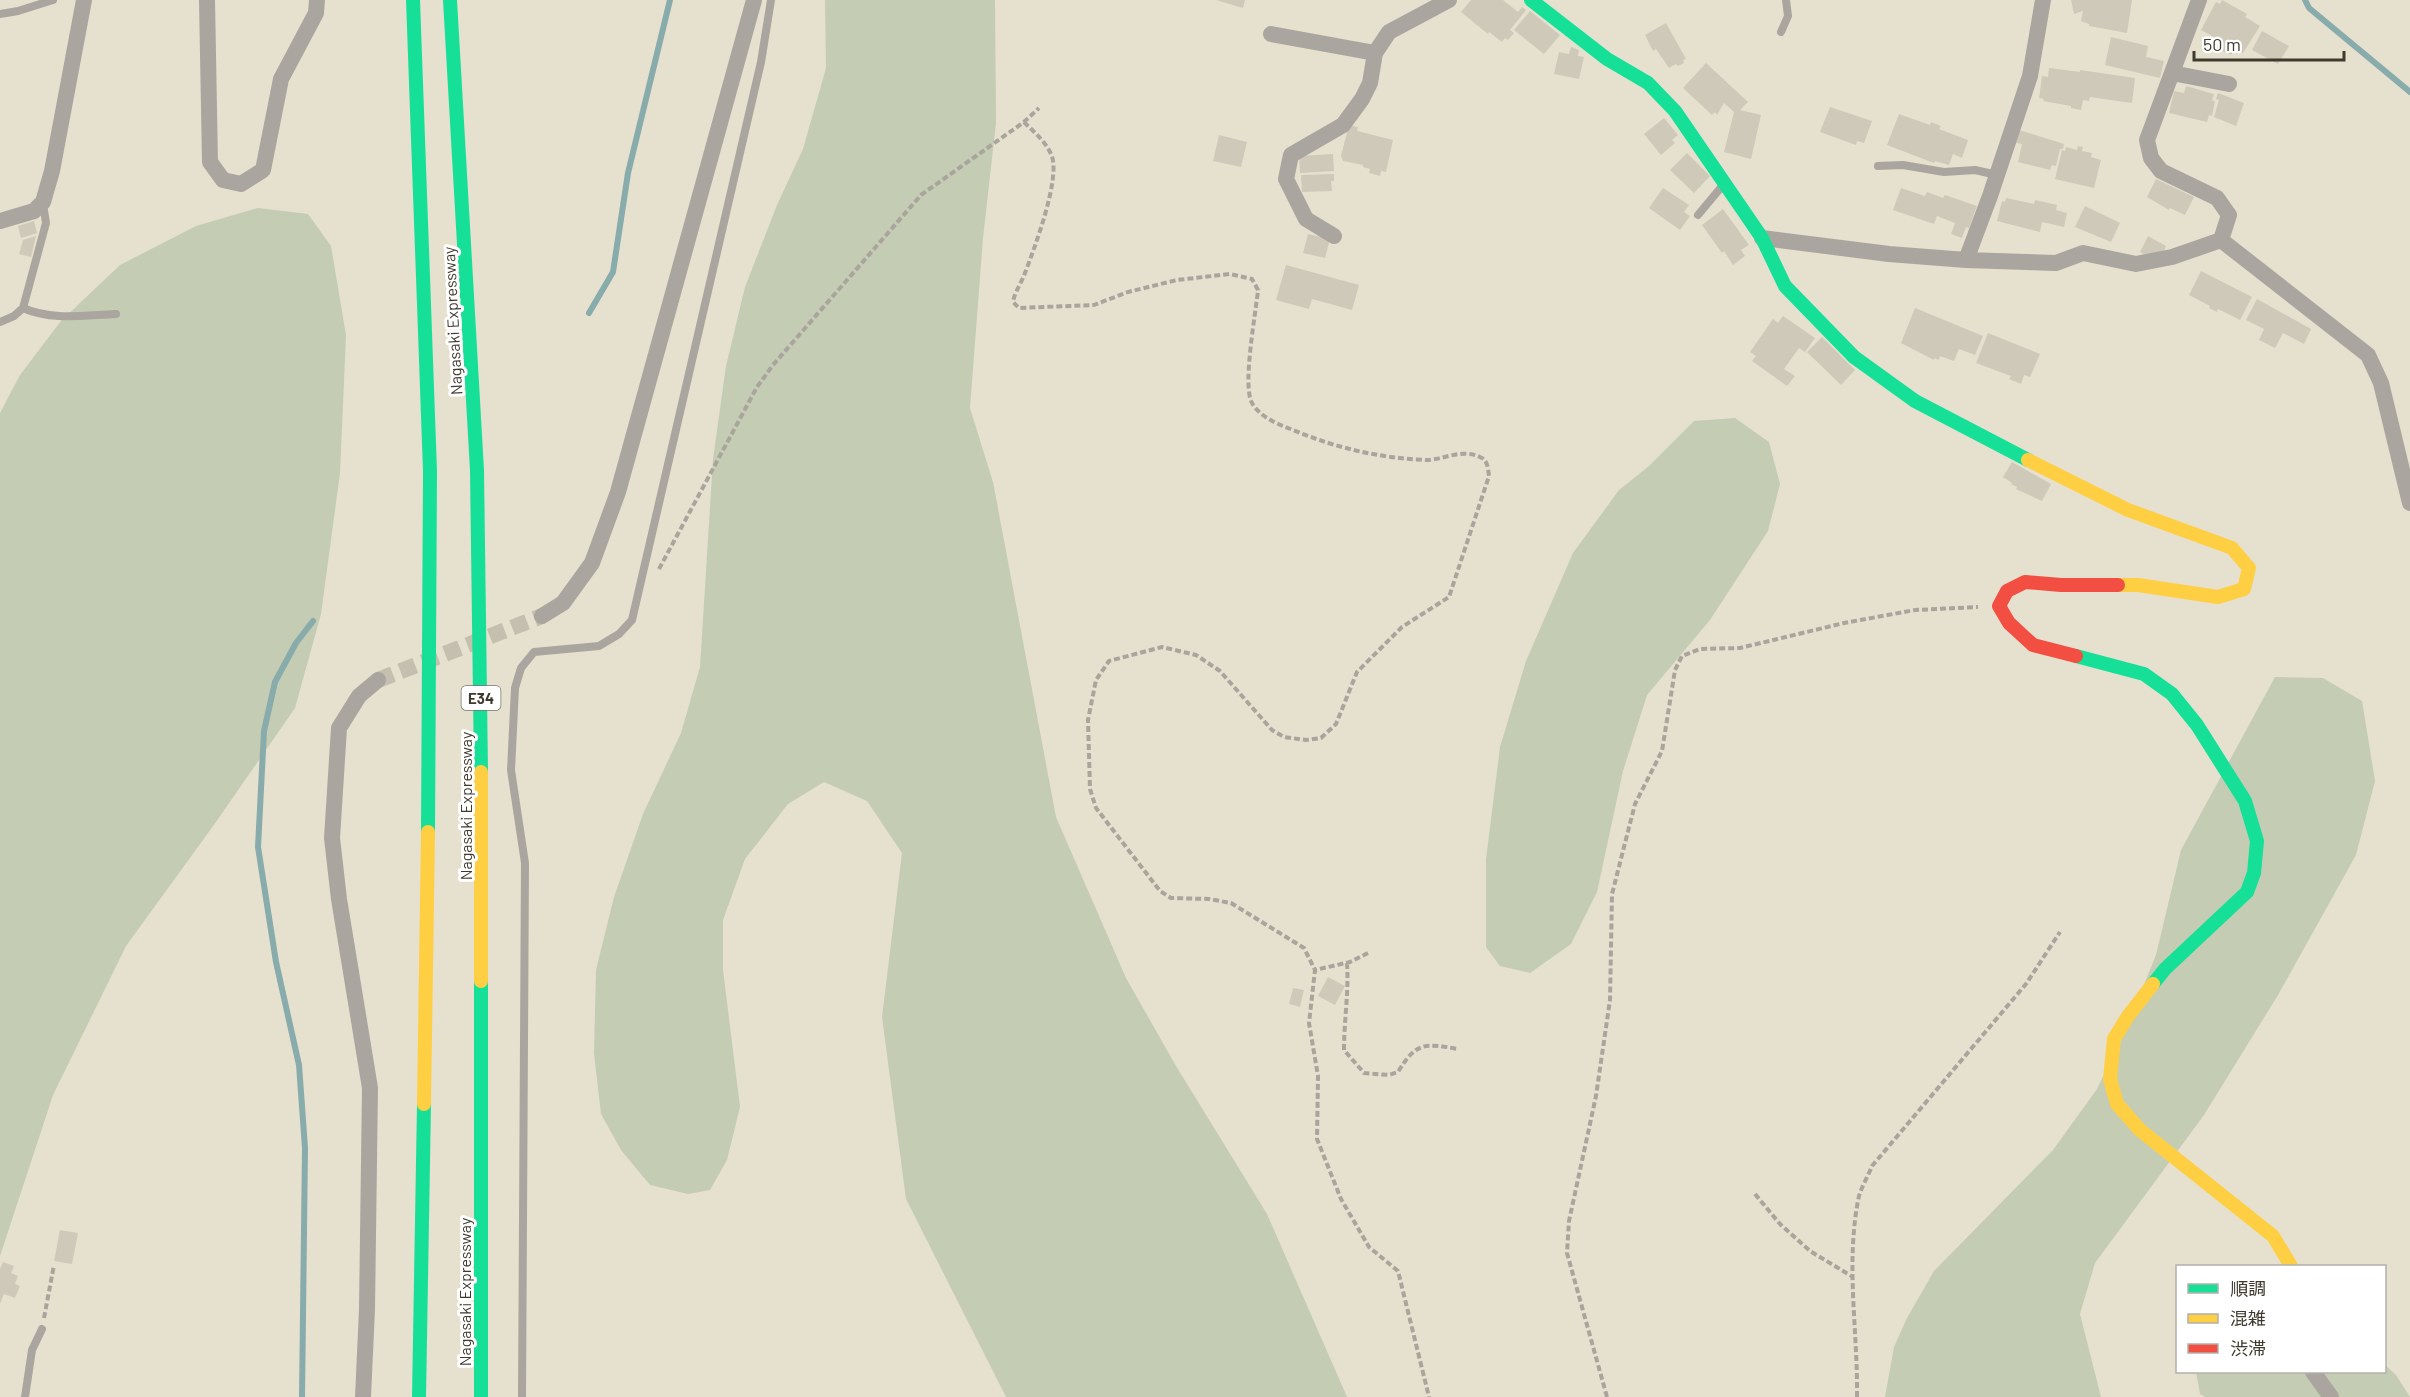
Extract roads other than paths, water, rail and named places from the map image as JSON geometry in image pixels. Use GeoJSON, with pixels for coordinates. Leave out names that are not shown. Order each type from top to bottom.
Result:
{"type":"FeatureCollection","features":[{"type":"Feature","properties":{"kind":"main road","name":"Nagasaki Expressway"},"geometry":{"type":"LineString","coordinates":[[413,0],[430,471],[430,712],[419,1397]]}},
{"type":"Feature","properties":{"kind":"main road","name":"Nagasaki Expressway"},"geometry":{"type":"LineString","coordinates":[[450,0],[477,470],[481,714],[481,1397]]}},
{"type":"Feature","properties":{"kind":"main road"},"geometry":{"type":"LineString","coordinates":[[1531,0],[1606,59],[1648,83],[1675,111],[1761,238],[1785,286],[1854,357],[1915,400],[2010,451],[2128,510],[2232,548],[2249,568],[2244,590],[2218,597],[2138,585],[2061,585],[2025,582],[2007,591],[1999,606],[2009,623],[2033,645],[2144,674],[2172,694],[2197,725],[2245,801],[2257,841],[2253,873],[2247,892],[2165,969],[2128,1016],[2114,1039],[2110,1079],[2116,1104],[2140,1130],[2273,1236],[2290,1265]]}},
{"type":"Feature","properties":{"kind":"street"},"geometry":{"type":"LineString","coordinates":[[0,221],[34,211],[43,202],[52,171],[84,0]]}},
{"type":"Feature","properties":{"kind":"street"},"geometry":{"type":"LineString","coordinates":[[207,0],[210,162],[223,180],[241,184],[263,170],[281,79],[316,13],[316,0]]}},
{"type":"Feature","properties":{"kind":"street"},"geometry":{"type":"LineString","coordinates":[[542,616],[563,603],[592,563],[618,492],[754,0]]}},
{"type":"Feature","properties":{"kind":"street"},"geometry":{"type":"LineString","coordinates":[[1334,236],[1306,219],[1286,179],[1291,155],[1343,125],[1362,99],[1370,83],[1375,53],[1389,32],[1449,0]]}},
{"type":"Feature","properties":{"kind":"street"},"geometry":{"type":"LineString","coordinates":[[1966,260],[2030,76],[2043,0]]}},
{"type":"Feature","properties":{"kind":"street"},"geometry":{"type":"LineString","coordinates":[[2199,0],[2147,140],[2151,158],[2161,171],[2217,198],[2229,215],[2221,240]]}},
{"type":"Feature","properties":{"kind":"street"},"geometry":{"type":"LineString","coordinates":[[1271,34],[1375,53]]}},
{"type":"Feature","properties":{"kind":"street"},"geometry":{"type":"LineString","coordinates":[[2172,73],[2229,84]]}},
{"type":"Feature","properties":{"kind":"street"},"geometry":{"type":"LineString","coordinates":[[1761,238],[1889,254],[1966,260],[2056,263],[2083,253],[2136,264],[2172,257],[2221,240]]}},
{"type":"Feature","properties":{"kind":"street"},"geometry":{"type":"LineString","coordinates":[[2221,240],[2368,356],[2381,383],[2410,503]]}},
{"type":"Feature","properties":{"kind":"street"},"geometry":{"type":"LineString","coordinates":[[363,1397],[367,1309],[370,1088],[339,899],[332,838],[339,728],[359,696],[378,680]]}},
{"type":"Feature","properties":{"kind":"street"},"geometry":{"type":"LineString","coordinates":[[2314,1373],[2331,1397]]}},
{"type":"Feature","properties":{"kind":"lane"},"geometry":{"type":"LineString","coordinates":[[0,14],[53,0]]}},
{"type":"Feature","properties":{"kind":"lane"},"geometry":{"type":"LineString","coordinates":[[522,1397],[525,863],[511,770],[515,688],[521,668],[534,652],[599,646],[619,634],[632,620],[761,62],[771,0]]}},
{"type":"Feature","properties":{"kind":"lane"},"geometry":{"type":"LineString","coordinates":[[1781,32],[1788,16],[1786,0]]}},
{"type":"Feature","properties":{"kind":"lane"},"geometry":{"type":"LineString","coordinates":[[1878,166],[1903,165],[1944,172],[1974,170],[1997,175]]}},
{"type":"Feature","properties":{"kind":"lane"},"geometry":{"type":"LineString","coordinates":[[1698,215],[1725,182]]}},
{"type":"Feature","properties":{"kind":"lane"},"geometry":{"type":"LineString","coordinates":[[0,322],[14,316],[23,308],[46,223],[43,202]]}},
{"type":"Feature","properties":{"kind":"lane"},"geometry":{"type":"LineString","coordinates":[[23,308],[36,314],[54,316],[117,314]]}},
{"type":"Feature","properties":{"kind":"lane"},"geometry":{"type":"LineString","coordinates":[[25,1397],[32,1350],[42,1329]]}},
{"type":"Feature","properties":{"kind":"waterway"},"geometry":{"type":"LineString","coordinates":[[589,313],[613,272],[628,173],[670,0]]}},
{"type":"Feature","properties":{"kind":"waterway"},"geometry":{"type":"LineString","coordinates":[[2305,0],[2309,8],[2410,92]]}},
{"type":"Feature","properties":{"kind":"waterway"},"geometry":{"type":"LineString","coordinates":[[302,1397],[305,1148],[299,1065],[276,962],[258,847],[264,731],[275,682],[296,643],[313,621]]}},
{"type":"Feature","properties":{"kind":"tunnel"},"geometry":{"type":"LineString","coordinates":[[378,680],[542,616]]}}]}
